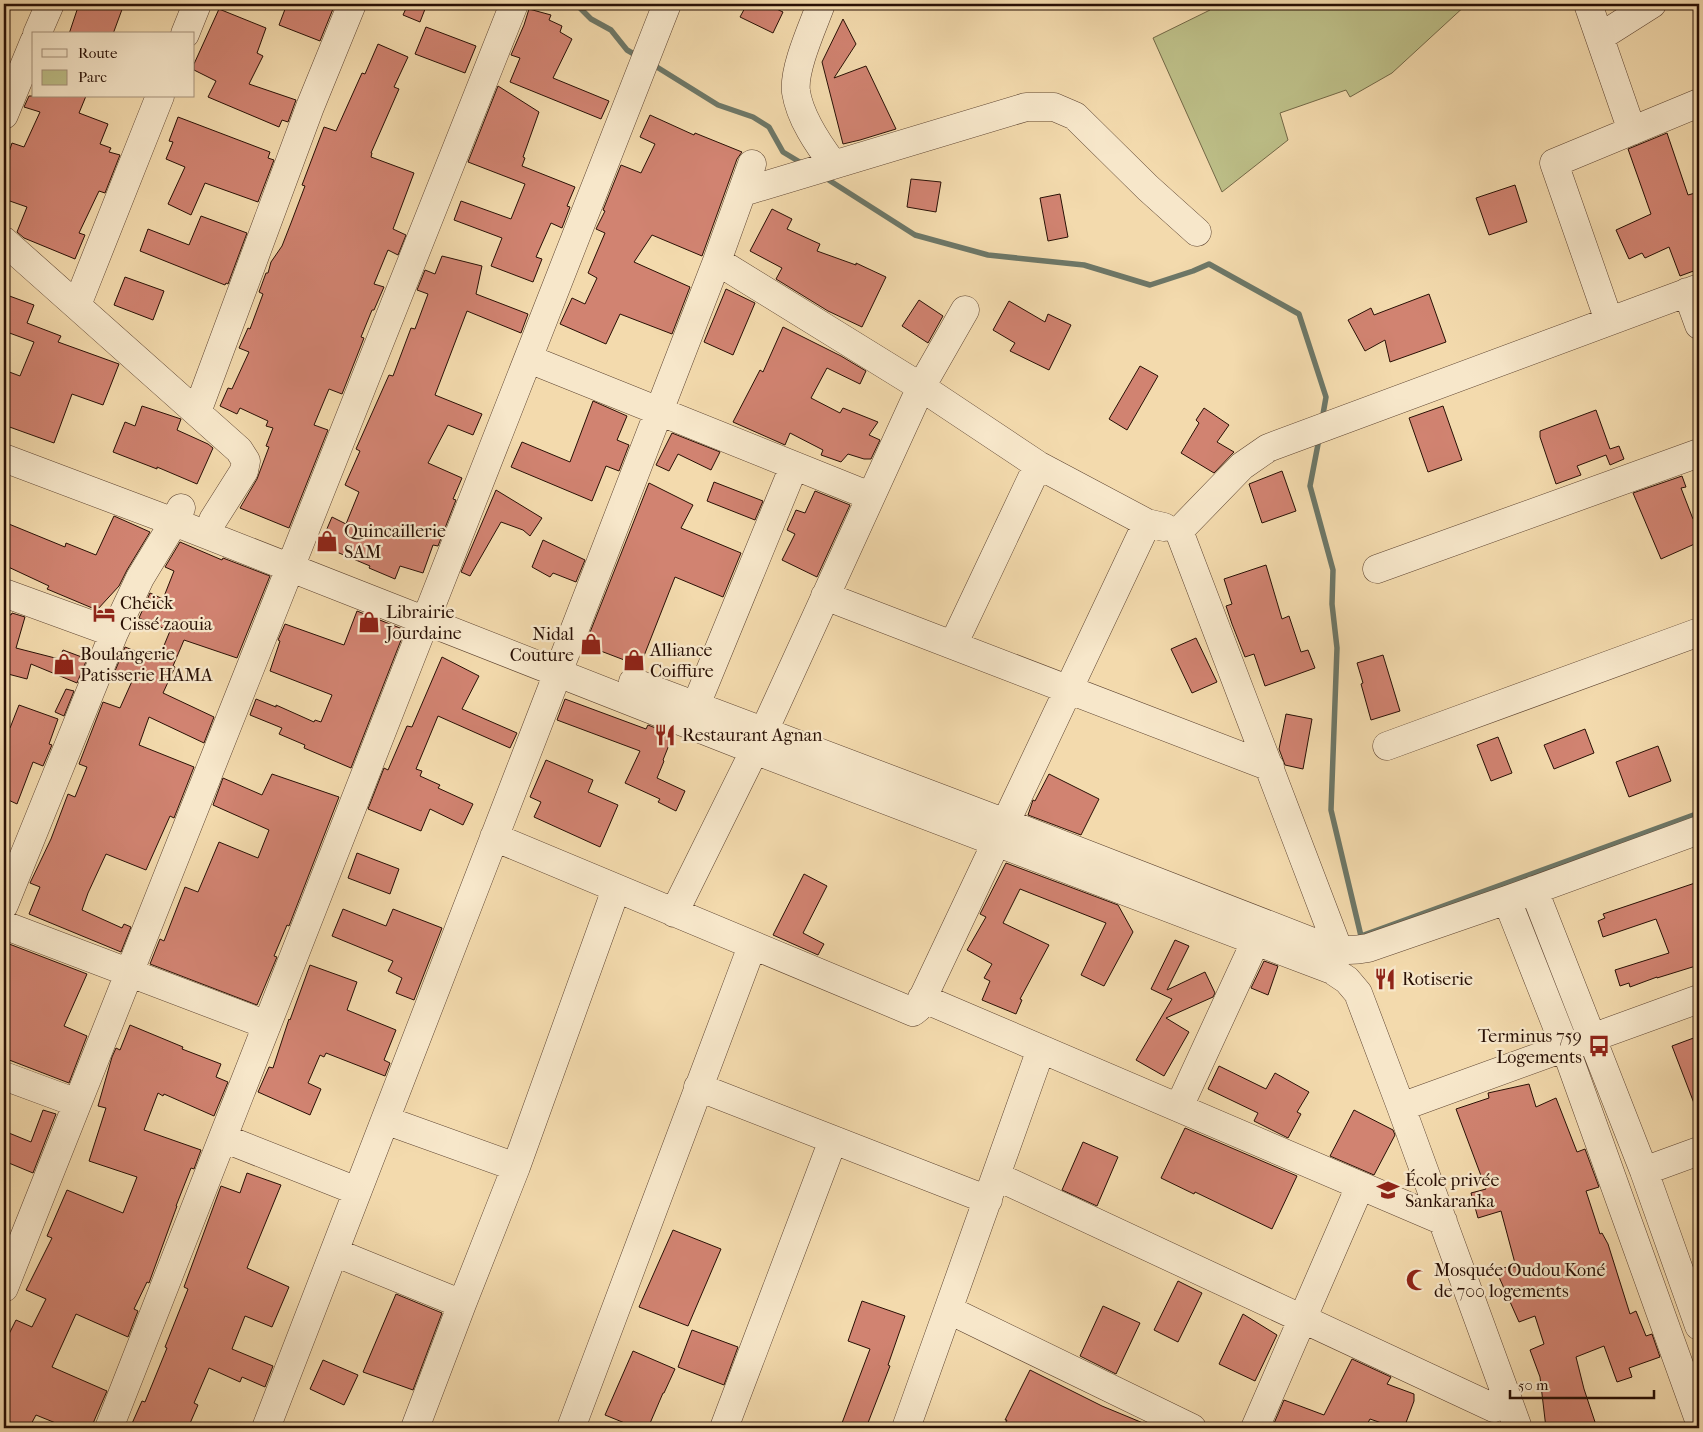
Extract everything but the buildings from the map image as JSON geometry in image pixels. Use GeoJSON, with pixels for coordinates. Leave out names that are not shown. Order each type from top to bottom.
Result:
{"type":"FeatureCollection","features":[{"type":"Feature","properties":{"kind":"street"},"geometry":{"type":"LineString","coordinates":[[38,32],[50,4]]}},
{"type":"Feature","properties":{"kind":"street"},"geometry":{"type":"LineString","coordinates":[[186,32],[197,4]]}},
{"type":"Feature","properties":{"kind":"street"},"geometry":{"type":"LineString","coordinates":[[197,412],[310,107],[352,4]]}},
{"type":"Feature","properties":{"kind":"street"},"geometry":{"type":"LineString","coordinates":[[4,1288],[514,4]]}},
{"type":"Feature","properties":{"kind":"street"},"geometry":{"type":"LineString","coordinates":[[109,1428],[667,4]]}},
{"type":"Feature","properties":{"kind":"street"},"geometry":{"type":"LineString","coordinates":[[822,4],[799,67],[796,92],[804,117],[822,150],[825,166]]}},
{"type":"Feature","properties":{"kind":"street"},"geometry":{"type":"LineString","coordinates":[[1588,4],[1632,131]]}},
{"type":"Feature","properties":{"kind":"street"},"geometry":{"type":"LineString","coordinates":[[1600,38],[1652,4]]}},
{"type":"Feature","properties":{"kind":"street"},"geometry":{"type":"LineString","coordinates":[[4,115],[32,47]]}},
{"type":"Feature","properties":{"kind":"street"},"geometry":{"type":"LineString","coordinates":[[77,305],[159,98]]}},
{"type":"Feature","properties":{"kind":"street"},"geometry":{"type":"LineString","coordinates":[[1609,321],[1554,162],[1699,103]]}},
{"type":"Feature","properties":{"kind":"street"},"geometry":{"type":"LineString","coordinates":[[743,192],[1026,107],[1054,107],[1075,116],[1148,188],[1197,232]]}},
{"type":"Feature","properties":{"kind":"street"},"geometry":{"type":"LineString","coordinates":[[266,1428],[717,261],[752,164]]}},
{"type":"Feature","properties":{"kind":"street"},"geometry":{"type":"LineString","coordinates":[[4,241],[239,450],[246,461],[244,471],[213,520]]}},
{"type":"Feature","properties":{"kind":"street"},"geometry":{"type":"LineString","coordinates":[[717,261],[921,387],[1038,465],[1147,523],[1179,531]]}},
{"type":"Feature","properties":{"kind":"street"},"geometry":{"type":"LineString","coordinates":[[1179,531],[1242,466],[1268,448],[1693,290],[1699,325]]}},
{"type":"Feature","properties":{"kind":"street"},"geometry":{"type":"LineString","coordinates":[[674,913],[759,740],[921,387],[965,310]]}},
{"type":"Feature","properties":{"kind":"street"},"geometry":{"type":"LineString","coordinates":[[529,359],[870,496]]}},
{"type":"Feature","properties":{"kind":"street"},"geometry":{"type":"LineString","coordinates":[[4,439],[178,515],[1001,833],[1339,951],[1368,948],[1508,900],[1699,830]]}},
{"type":"Feature","properties":{"kind":"street"},"geometry":{"type":"LineString","coordinates":[[1377,569],[1699,453]]}},
{"type":"Feature","properties":{"kind":"street"},"geometry":{"type":"LineString","coordinates":[[4,458],[178,515],[213,520],[293,560]]}},
{"type":"Feature","properties":{"kind":"street"},"geometry":{"type":"LineString","coordinates":[[952,645],[1038,465]]}},
{"type":"Feature","properties":{"kind":"street"},"geometry":{"type":"LineString","coordinates":[[696,705],[794,466]]}},
{"type":"Feature","properties":{"kind":"street"},"geometry":{"type":"LineString","coordinates":[[4,905],[114,633],[140,578],[178,515]]}},
{"type":"Feature","properties":{"kind":"street"},"geometry":{"type":"LineString","coordinates":[[494,838],[913,1012],[918,1008],[1147,523]]}},
{"type":"Feature","properties":{"kind":"street"},"geometry":{"type":"LineString","coordinates":[[1179,531],[1339,951]]}},
{"type":"Feature","properties":{"kind":"street"},"geometry":{"type":"LineString","coordinates":[[4,593],[114,633]]}},
{"type":"Feature","properties":{"kind":"street"},"geometry":{"type":"LineString","coordinates":[[825,596],[1270,767]]}},
{"type":"Feature","properties":{"kind":"street"},"geometry":{"type":"LineString","coordinates":[[1387,746],[1699,632]]}},
{"type":"Feature","properties":{"kind":"street"},"geometry":{"type":"LineString","coordinates":[[561,664],[696,705],[759,740]]}},
{"type":"Feature","properties":{"kind":"street"},"geometry":{"type":"LineString","coordinates":[[1001,833],[1332,970],[1347,980],[1358,993],[1518,1428]]}},
{"type":"Feature","properties":{"kind":"street"},"geometry":{"type":"LineString","coordinates":[[415,1428],[516,1167],[616,889]]}},
{"type":"Feature","properties":{"kind":"street"},"geometry":{"type":"LineString","coordinates":[[1534,890],[1697,1312]]}},
{"type":"Feature","properties":{"kind":"street"},"geometry":{"type":"LineString","coordinates":[[1508,900],[1565,1047],[1699,1420]]}},
{"type":"Feature","properties":{"kind":"street"},"geometry":{"type":"LineString","coordinates":[[4,924],[267,1025]]}},
{"type":"Feature","properties":{"kind":"street"},"geometry":{"type":"LineString","coordinates":[[1179,1107],[1256,940]]}},
{"type":"Feature","properties":{"kind":"street"},"geometry":{"type":"LineString","coordinates":[[571,1428],[752,946]]}},
{"type":"Feature","properties":{"kind":"street"},"geometry":{"type":"LineString","coordinates":[[922,998],[1442,1221]]}},
{"type":"Feature","properties":{"kind":"street"},"geometry":{"type":"LineString","coordinates":[[1401,1107],[1699,999]]}},
{"type":"Feature","properties":{"kind":"street"},"geometry":{"type":"LineString","coordinates":[[906,1428],[1041,1049]]}},
{"type":"Feature","properties":{"kind":"street"},"geometry":{"type":"LineString","coordinates":[[4,1076],[77,1103]]}},
{"type":"Feature","properties":{"kind":"street"},"geometry":{"type":"LineString","coordinates":[[698,1087],[833,1140],[992,1188],[1302,1318],[1494,1408]]}},
{"type":"Feature","properties":{"kind":"street"},"geometry":{"type":"LineString","coordinates":[[385,1120],[516,1167]]}},
{"type":"Feature","properties":{"kind":"street"},"geometry":{"type":"LineString","coordinates":[[223,1138],[357,1191]]}},
{"type":"Feature","properties":{"kind":"street"},"geometry":{"type":"LineString","coordinates":[[724,1428],[833,1140]]}},
{"type":"Feature","properties":{"kind":"street"},"geometry":{"type":"LineString","coordinates":[[1644,1171],[1699,1151]]}},
{"type":"Feature","properties":{"kind":"street"},"geometry":{"type":"LineString","coordinates":[[1255,1428],[1360,1186]]}},
{"type":"Feature","properties":{"kind":"street"},"geometry":{"type":"LineString","coordinates":[[334,1252],[462,1304]]}},
{"type":"Feature","properties":{"kind":"street"},"geometry":{"type":"LineString","coordinates":[[949,1310],[1192,1428]]}},
{"type":"Feature","properties":{"kind":"green space"},"geometry":{"type":"Polygon","coordinates":[[[1208,4],[1467,4],[1392,73],[1350,97],[1346,90],[1280,113],[1288,140],[1222,192],[1153,38],[1210,10],[1208,4]]]}},
{"type":"Feature","properties":{"kind":"waterway"},"geometry":{"type":"LineString","coordinates":[[576,4],[591,19],[611,30],[627,50],[639,57]]}},
{"type":"Feature","properties":{"kind":"waterway"},"geometry":{"type":"LineString","coordinates":[[652,64],[718,105],[753,117],[769,127],[783,152],[803,164]]}},
{"type":"Feature","properties":{"kind":"waterway"},"geometry":{"type":"LineString","coordinates":[[824,177],[915,235],[988,255],[1084,265],[1150,285],[1209,264],[1299,314],[1326,397],[1322,420]]}},
{"type":"Feature","properties":{"kind":"waterway"},"geometry":{"type":"LineString","coordinates":[[1319,439],[1310,486],[1333,570],[1332,604],[1337,648],[1331,810],[1361,936],[1699,813]]}},
{"type":"Feature","properties":{"kind":"place","name":"Quincaillerie SAM"},"geometry":{"type":"Point","coordinates":[327,541]}},
{"type":"Feature","properties":{"kind":"place","name":"Cheick Cissé zaouia"},"geometry":{"type":"Point","coordinates":[104,613]}},
{"type":"Feature","properties":{"kind":"place","name":"Librairie Jourdaine"},"geometry":{"type":"Point","coordinates":[369,622]}},
{"type":"Feature","properties":{"kind":"place","name":"Nidal Couture"},"geometry":{"type":"Point","coordinates":[591,644]}},
{"type":"Feature","properties":{"kind":"place","name":"Alliance Coiffure"},"geometry":{"type":"Point","coordinates":[634,660]}},
{"type":"Feature","properties":{"kind":"place","name":"Boulangerie Patisserie HAMA"},"geometry":{"type":"Point","coordinates":[64,664]}},
{"type":"Feature","properties":{"kind":"place","name":"Restaurant Agnan"},"geometry":{"type":"Point","coordinates":[665,735]}},
{"type":"Feature","properties":{"kind":"place","name":"Rotiserie"},"geometry":{"type":"Point","coordinates":[1385,979]}},
{"type":"Feature","properties":{"kind":"place","name":"Terminus 759 Logements"},"geometry":{"type":"Point","coordinates":[1599,1046]}},
{"type":"Feature","properties":{"kind":"place","name":"École privée Sankaranka"},"geometry":{"type":"Point","coordinates":[1388,1190]}},
{"type":"Feature","properties":{"kind":"place","name":"Mosquée Oudou Koné de 700 logements"},"geometry":{"type":"Point","coordinates":[1417,1280]}}]}
